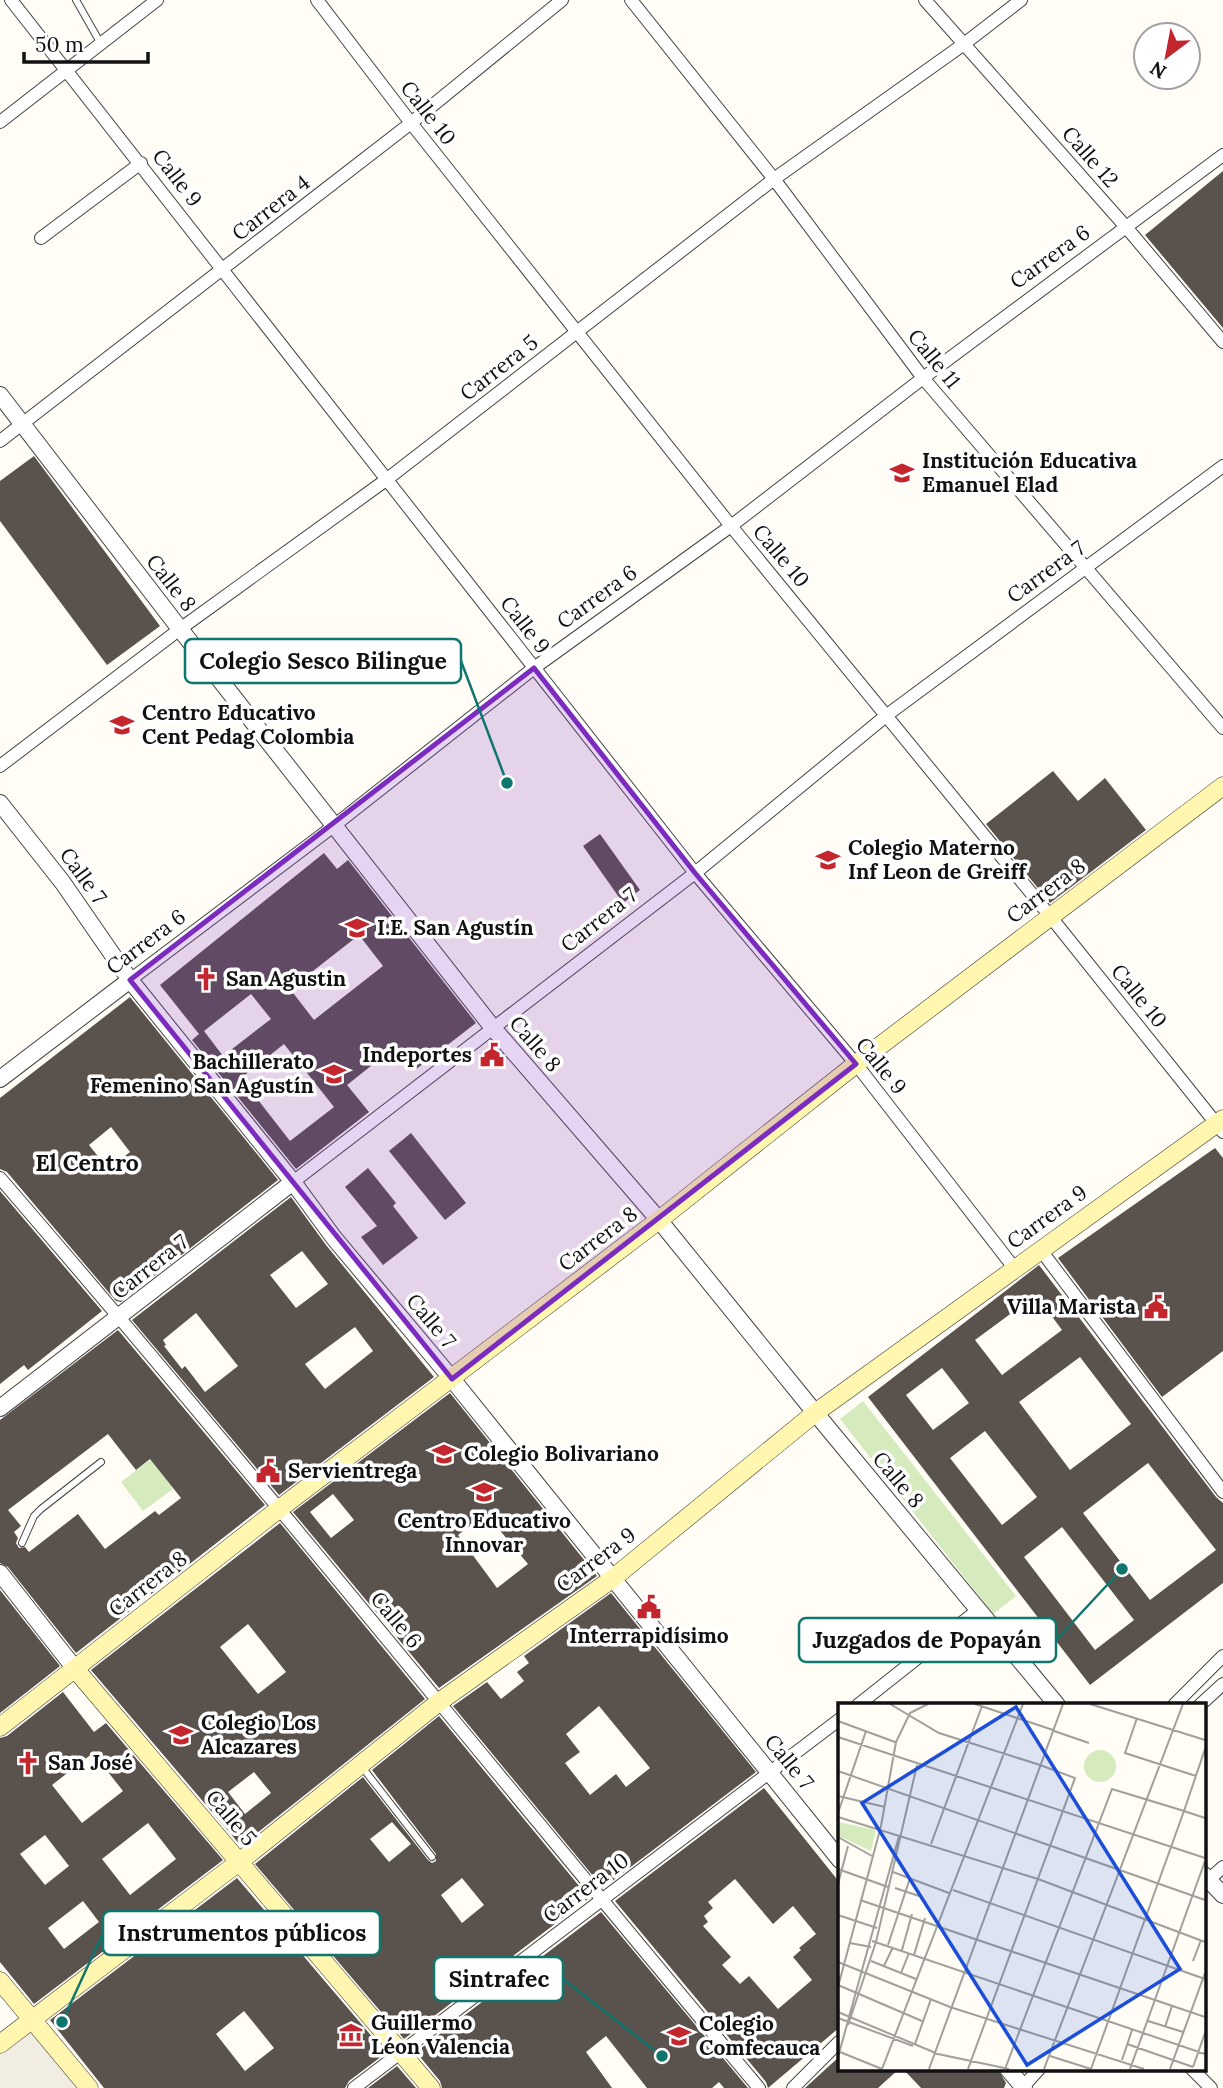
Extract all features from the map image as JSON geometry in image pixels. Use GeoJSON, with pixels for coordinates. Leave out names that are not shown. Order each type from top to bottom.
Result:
{"type":"FeatureCollection","features":[{"type":"Feature","properties":{"kind":"main road","name":"Carrera 8"},"geometry":{"type":"LineString","coordinates":[[0,1727],[279,1509],[659,1220],[856,1064],[1223,786]]}},
{"type":"Feature","properties":{"kind":"main road","name":"Carrera 9"},"geometry":{"type":"LineString","coordinates":[[0,2044],[239,1862],[439,1702],[612,1579],[815,1413],[1040,1250],[1221,1125]]}},
{"type":"Feature","properties":{"kind":"main road","name":"Calle 5"},"geometry":{"type":"LineString","coordinates":[[76,1670],[431,2088]]}},
{"type":"Feature","properties":{"kind":"main road"},"geometry":{"type":"LineString","coordinates":[[0,1981],[89,2088]]}},
{"type":"Feature","properties":{"kind":"street","name":"Calle 9"},"geometry":{"type":"LineString","coordinates":[[11,0],[695,873],[856,1064],[1015,1269]]}},
{"type":"Feature","properties":{"kind":"street"},"geometry":{"type":"LineString","coordinates":[[0,122],[156,0]]}},
{"type":"Feature","properties":{"kind":"street","name":"Calle 10"},"geometry":{"type":"LineString","coordinates":[[317,0],[411,123],[731,526],[1221,1125]]}},
{"type":"Feature","properties":{"kind":"street","name":"Carrera 4"},"geometry":{"type":"LineString","coordinates":[[0,441],[411,123],[562,0]]}},
{"type":"Feature","properties":{"kind":"street","name":"Calle 11"},"geometry":{"type":"LineString","coordinates":[[631,0],[774,179],[923,377],[1223,728]]}},
{"type":"Feature","properties":{"kind":"street","name":"Calle 12"},"geometry":{"type":"LineString","coordinates":[[925,0],[1126,227],[1223,342]]}},
{"type":"Feature","properties":{"kind":"street","name":"Carrera 5"},"geometry":{"type":"LineString","coordinates":[[0,766],[180,629],[386,480],[774,179],[964,44],[1021,0]]}},
{"type":"Feature","properties":{"kind":"street","name":"Carrera 6"},"geometry":{"type":"LineString","coordinates":[[0,1079],[335,825],[534,668],[731,526],[923,377],[1223,155]]}},
{"type":"Feature","properties":{"kind":"street"},"geometry":{"type":"LineString","coordinates":[[41,238],[141,163]]}},
{"type":"Feature","properties":{"kind":"street","name":"Calle 8"},"geometry":{"type":"LineString","coordinates":[[0,395],[493,1028],[659,1220],[1055,1703]]}},
{"type":"Feature","properties":{"kind":"street","name":"Carrera 7"},"geometry":{"type":"LineString","coordinates":[[0,1408],[695,873],[887,715],[1223,466]]}},
{"type":"Feature","properties":{"kind":"street","name":"Calle 7"},"geometry":{"type":"LineString","coordinates":[[0,803],[63,883],[130,980],[293,1182],[334,1238],[452,1378],[838,1857]]}},
{"type":"Feature","properties":{"kind":"street","name":"Calle 6"},"geometry":{"type":"LineString","coordinates":[[0,1178],[120,1317],[601,1900],[760,2088]]}},
{"type":"Feature","properties":{"kind":"street"},"geometry":{"type":"LineString","coordinates":[[1040,1250],[1223,1490]]}},
{"type":"Feature","properties":{"kind":"street","name":"Calle 5"},"geometry":{"type":"LineString","coordinates":[[0,1573],[76,1670]]}},
{"type":"Feature","properties":{"kind":"street"},"geometry":{"type":"LineString","coordinates":[[861,1703],[978,1610]]}},
{"type":"Feature","properties":{"kind":"street"},"geometry":{"type":"LineString","coordinates":[[1176,1703],[1223,1656]]}},
{"type":"Feature","properties":{"kind":"street"},"geometry":{"type":"LineString","coordinates":[[1202,1703],[1223,1684]]}},
{"type":"Feature","properties":{"kind":"street","name":"Carrera 10"},"geometry":{"type":"LineString","coordinates":[[355,2088],[838,1721]]}},
{"type":"Feature","properties":{"kind":"street"},"geometry":{"type":"LineString","coordinates":[[1206,1879],[1223,1867]]}},
{"type":"Feature","properties":{"kind":"street"},"geometry":{"type":"LineString","coordinates":[[1206,1881],[1223,1895]]}},
{"type":"Feature","properties":{"kind":"street"},"geometry":{"type":"LineString","coordinates":[[793,2088],[838,2043]]}},
{"type":"Feature","properties":{"kind":"street"},"geometry":{"type":"LineString","coordinates":[[1009,2070],[1023,2087],[1038,2070]]}},
{"type":"Feature","properties":{"kind":"street"},"geometry":{"type":"LineString","coordinates":[[1193,2070],[1211,2088]]}},
{"type":"Feature","properties":{"kind":"lane"},"geometry":{"type":"LineString","coordinates":[[76,0],[101,44]]}},
{"type":"Feature","properties":{"kind":"lane"},"geometry":{"type":"LineString","coordinates":[[22,1543],[34,1516],[101,1462]]}},
{"type":"Feature","properties":{"kind":"lane"},"geometry":{"type":"LineString","coordinates":[[361,1765],[432,1857]]}},
{"type":"Feature","properties":{"kind":"highlighted area"},"geometry":{"type":"Polygon","coordinates":[[[534,668],[695,873],[856,1064],[452,1379],[130,980],[534,668]]]}},
{"type":"Feature","properties":{"kind":"green space"},"geometry":{"type":"Polygon","coordinates":[[[863,1401],[1016,1596],[993,1614],[840,1419],[863,1401]]]}},
{"type":"Feature","properties":{"kind":"green space"},"geometry":{"type":"Polygon","coordinates":[[[151,1459],[173,1489],[143,1511],[121,1482],[151,1459]]]}},
{"type":"Feature","properties":{"kind":"shaded area"},"geometry":{"type":"Polygon","coordinates":[[[28,2029],[77,2088],[0,2088],[0,2052],[28,2029]]]}},
{"type":"Feature","properties":{"kind":"building"},"geometry":{"type":"Polygon","coordinates":[[[1223,171],[1223,328],[1145,235],[1223,171]]]}},
{"type":"Feature","properties":{"kind":"building"},"geometry":{"type":"Polygon","coordinates":[[[34,456],[160,626],[107,665],[0,521],[0,481],[34,456]]]}},
{"type":"Feature","properties":{"kind":"building"},"geometry":{"type":"Polygon","coordinates":[[[1053,771],[1078,801],[1105,778],[1146,830],[1050,903],[986,824],[1053,771]]]}},
{"type":"Feature","properties":{"kind":"building"},"geometry":{"type":"Polygon","coordinates":[[[600,834],[640,890],[623,903],[583,846],[600,834]]]}},
{"type":"Feature","properties":{"kind":"building"},"geometry":{"type":"Polygon","coordinates":[[[324,853],[337,869],[348,860],[476,1023],[415,1070],[396,1046],[347,1085],[369,1112],[296,1169],[192,1040],[199,1034],[160,985],[324,853]],[[359,935],[290,989],[314,1020],[383,966],[359,935]],[[251,994],[204,1031],[223,1056],[271,1019],[251,994]],[[284,1044],[241,1078],[290,1141],[334,1107],[284,1044]]]}},
{"type":"Feature","properties":{"kind":"building"},"geometry":{"type":"Polygon","coordinates":[[[130,997],[278,1180],[121,1302],[116,1301],[7,1172],[0,1169],[0,1098],[130,997]],[[111,1127],[89,1145],[108,1169],[130,1152],[111,1127]]]}},
{"type":"Feature","properties":{"kind":"building"},"geometry":{"type":"Polygon","coordinates":[[[411,1133],[466,1203],[445,1220],[389,1151],[411,1133]]]}},
{"type":"Feature","properties":{"kind":"building","name":"Villa Marista"},"geometry":{"type":"Polygon","coordinates":[[[1215,1148],[1223,1158],[1223,1351],[1162,1397],[1058,1258],[1215,1148]]]}},
{"type":"Feature","properties":{"kind":"building"},"geometry":{"type":"Polygon","coordinates":[[[368,1168],[396,1203],[393,1206],[418,1238],[383,1265],[361,1237],[377,1226],[345,1187],[368,1168]]]}},
{"type":"Feature","properties":{"kind":"building"},"geometry":{"type":"Polygon","coordinates":[[[0,1191],[102,1311],[28,1370],[24,1365],[0,1384],[0,1191]]]}},
{"type":"Feature","properties":{"kind":"building"},"geometry":{"type":"Polygon","coordinates":[[[291,1197],[326,1245],[434,1377],[279,1495],[132,1320],[291,1197]],[[302,1251],[270,1275],[296,1308],[328,1284],[302,1251]],[[196,1313],[163,1340],[166,1345],[164,1346],[182,1369],[185,1366],[205,1392],[238,1366],[196,1313]],[[355,1327],[305,1364],[325,1389],[373,1351],[355,1327]]]}},
{"type":"Feature","properties":{"kind":"building"},"geometry":{"type":"Polygon","coordinates":[[[1039,1265],[1223,1503],[1223,1583],[1090,1685],[868,1397],[1039,1265]],[[1036,1295],[975,1340],[1002,1375],[1062,1330],[1036,1295]],[[1080,1357],[1019,1402],[1070,1470],[1131,1424],[1080,1357]],[[942,1368],[906,1395],[933,1430],[969,1403],[942,1368]],[[985,1431],[950,1458],[1002,1525],[1037,1497],[985,1431]],[[1148,1463],[1083,1513],[1150,1600],[1216,1550],[1148,1463]],[[1062,1527],[1024,1557],[1095,1650],[1134,1620],[1062,1527]]]}},
{"type":"Feature","properties":{"kind":"building"},"geometry":{"type":"Polygon","coordinates":[[[118,1330],[265,1505],[76,1653],[8,1567],[0,1563],[0,1420],[118,1330]],[[108,1434],[8,1510],[21,1526],[14,1532],[19,1548],[25,1547],[29,1552],[78,1514],[105,1549],[155,1511],[159,1515],[181,1498],[150,1459],[136,1470],[108,1434]]]}},
{"type":"Feature","properties":{"kind":"building"},"geometry":{"type":"Polygon","coordinates":[[[450,1393],[597,1576],[439,1688],[293,1512],[450,1393]],[[333,1494],[310,1512],[331,1538],[354,1520],[333,1494]],[[486,1514],[458,1535],[497,1588],[528,1564],[486,1514]]]}},
{"type":"Feature","properties":{"kind":"building"},"geometry":{"type":"Polygon","coordinates":[[[280,1523],[425,1699],[241,1846],[91,1670],[280,1523]],[[248,1624],[220,1647],[258,1694],[286,1672],[248,1624]],[[254,1772],[228,1792],[245,1814],[271,1793],[254,1772]]]}},
{"type":"Feature","properties":{"kind":"building"},"geometry":{"type":"Polygon","coordinates":[[[0,1590],[60,1666],[0,1713],[0,1590]]]}},
{"type":"Feature","properties":{"kind":"building"},"geometry":{"type":"Polygon","coordinates":[[[611,1593],[756,1772],[603,1888],[453,1706],[487,1682],[501,1699],[524,1681],[517,1672],[529,1663],[524,1656],[611,1593]],[[599,1706],[566,1734],[580,1752],[565,1763],[590,1795],[616,1774],[626,1787],[650,1768],[599,1706]]]}},
{"type":"Feature","properties":{"kind":"building"},"geometry":{"type":"Polygon","coordinates":[[[63,1692],[94,1732],[106,1723],[223,1860],[34,2004],[0,1962],[0,1738],[7,1736],[63,1692]],[[93,1753],[52,1785],[82,1823],[123,1791],[93,1753]],[[148,1823],[102,1859],[130,1895],[176,1859],[148,1823]],[[45,1835],[20,1854],[45,1885],[69,1866],[45,1835]],[[83,1901],[48,1928],[64,1949],[99,1922],[83,1901]]]}},
{"type":"Feature","properties":{"kind":"building"},"geometry":{"type":"Polygon","coordinates":[[[439,1716],[589,1898],[404,2039],[255,1864],[363,1777],[428,1860],[432,1863],[436,1861],[436,1854],[372,1770],[439,1716]],[[392,1822],[370,1839],[389,1862],[411,1844],[392,1822]],[[462,1878],[441,1895],[462,1923],[484,1905],[462,1878]]]}},
{"type":"Feature","properties":{"kind":"building"},"geometry":{"type":"Polygon","coordinates":[[[764,1788],[838,1880],[838,2029],[768,2088],[766,2082],[615,1901],[764,1788]],[[735,1879],[708,1902],[713,1908],[704,1916],[708,1922],[703,1926],[731,1957],[722,1965],[740,1984],[749,1976],[778,2009],[812,1980],[793,1957],[801,1950],[799,1948],[816,1934],[793,1906],[773,1924],[735,1879]]]}},
{"type":"Feature","properties":{"kind":"building"},"geometry":{"type":"Polygon","coordinates":[[[237,1878],[386,2053],[349,2081],[345,2088],[104,2088],[50,2020],[237,1878]],[[244,2011],[216,2034],[245,2071],[274,2048],[244,2011]]]}},
{"type":"Feature","properties":{"kind":"building"},"geometry":{"type":"Polygon","coordinates":[[[601,1912],[748,2088],[724,2088],[719,2082],[712,2088],[647,2088],[606,2036],[586,2052],[612,2088],[442,2088],[440,2081],[416,2052],[601,1912]]]}},
{"type":"Feature","properties":{"kind":"building"},"geometry":{"type":"Polygon","coordinates":[[[838,2058],[838,2070],[898,2070],[878,2088],[805,2088],[838,2058]]]}},
{"type":"Feature","properties":{"kind":"building"},"geometry":{"type":"Polygon","coordinates":[[[397,2066],[416,2088],[368,2088],[397,2066]]]}},
{"type":"Feature","properties":{"kind":"building"},"geometry":{"type":"Polygon","coordinates":[[[904,2070],[999,2070],[1006,2083],[1004,2088],[921,2088],[904,2070]]]}},
{"type":"Feature","properties":{"kind":"place","name":"Institución Educativa Emanuel Elad"},"geometry":{"type":"Point","coordinates":[902,473]}},
{"type":"Feature","properties":{"kind":"place","name":"Centro Educativo Cent Pedag Colombia"},"geometry":{"type":"Point","coordinates":[122,725]}},
{"type":"Feature","properties":{"kind":"place","name":"Colegio Sesco Bilingue"},"geometry":{"type":"Point","coordinates":[507,783]}},
{"type":"Feature","properties":{"kind":"place","name":"Colegio Materno Inf Leon de Greiff"},"geometry":{"type":"Point","coordinates":[828,860]}},
{"type":"Feature","properties":{"kind":"place","name":"I.E. San Agustín"},"geometry":{"type":"Point","coordinates":[357,928]}},
{"type":"Feature","properties":{"kind":"place","name":"San Agustin"},"geometry":{"type":"Point","coordinates":[206,979]}},
{"type":"Feature","properties":{"kind":"place","name":"Indeportes"},"geometry":{"type":"Point","coordinates":[492,1055]}},
{"type":"Feature","properties":{"kind":"place","name":"Bachillerato Femenino San Agustín"},"geometry":{"type":"Point","coordinates":[334,1074]}},
{"type":"Feature","properties":{"kind":"place","name":"Villa Marista"},"geometry":{"type":"Point","coordinates":[1156,1307]}},
{"type":"Feature","properties":{"kind":"place","name":"Colegio Bolivariano"},"geometry":{"type":"Point","coordinates":[444,1454]}},
{"type":"Feature","properties":{"kind":"place","name":"Servientrega"},"geometry":{"type":"Point","coordinates":[268,1471]}},
{"type":"Feature","properties":{"kind":"place","name":"Centro Educativo Innovar"},"geometry":{"type":"Point","coordinates":[484,1492]}},
{"type":"Feature","properties":{"kind":"place","name":"Juzgados de Popayán"},"geometry":{"type":"Point","coordinates":[1122,1569]}},
{"type":"Feature","properties":{"kind":"place","name":"Interrapidísimo"},"geometry":{"type":"Point","coordinates":[649,1607]}},
{"type":"Feature","properties":{"kind":"place","name":"Colegio Los Alcazares"},"geometry":{"type":"Point","coordinates":[181,1735]}},
{"type":"Feature","properties":{"kind":"place","name":"San José"},"geometry":{"type":"Point","coordinates":[28,1763]}},
{"type":"Feature","properties":{"kind":"place","name":"Instrumentos públicos"},"geometry":{"type":"Point","coordinates":[62,2022]}},
{"type":"Feature","properties":{"kind":"place","name":"Guillermo Léon Valencia"},"geometry":{"type":"Point","coordinates":[351,2035]}},
{"type":"Feature","properties":{"kind":"place","name":"Colegio Comfecauca"},"geometry":{"type":"Point","coordinates":[679,2036]}},
{"type":"Feature","properties":{"kind":"place","name":"Sintrafec"},"geometry":{"type":"Point","coordinates":[662,2056]}},
{"type":"Feature","properties":{"kind":"district","name":"El Centro"},"geometry":{"type":"Point","coordinates":[87,1163]}}]}
